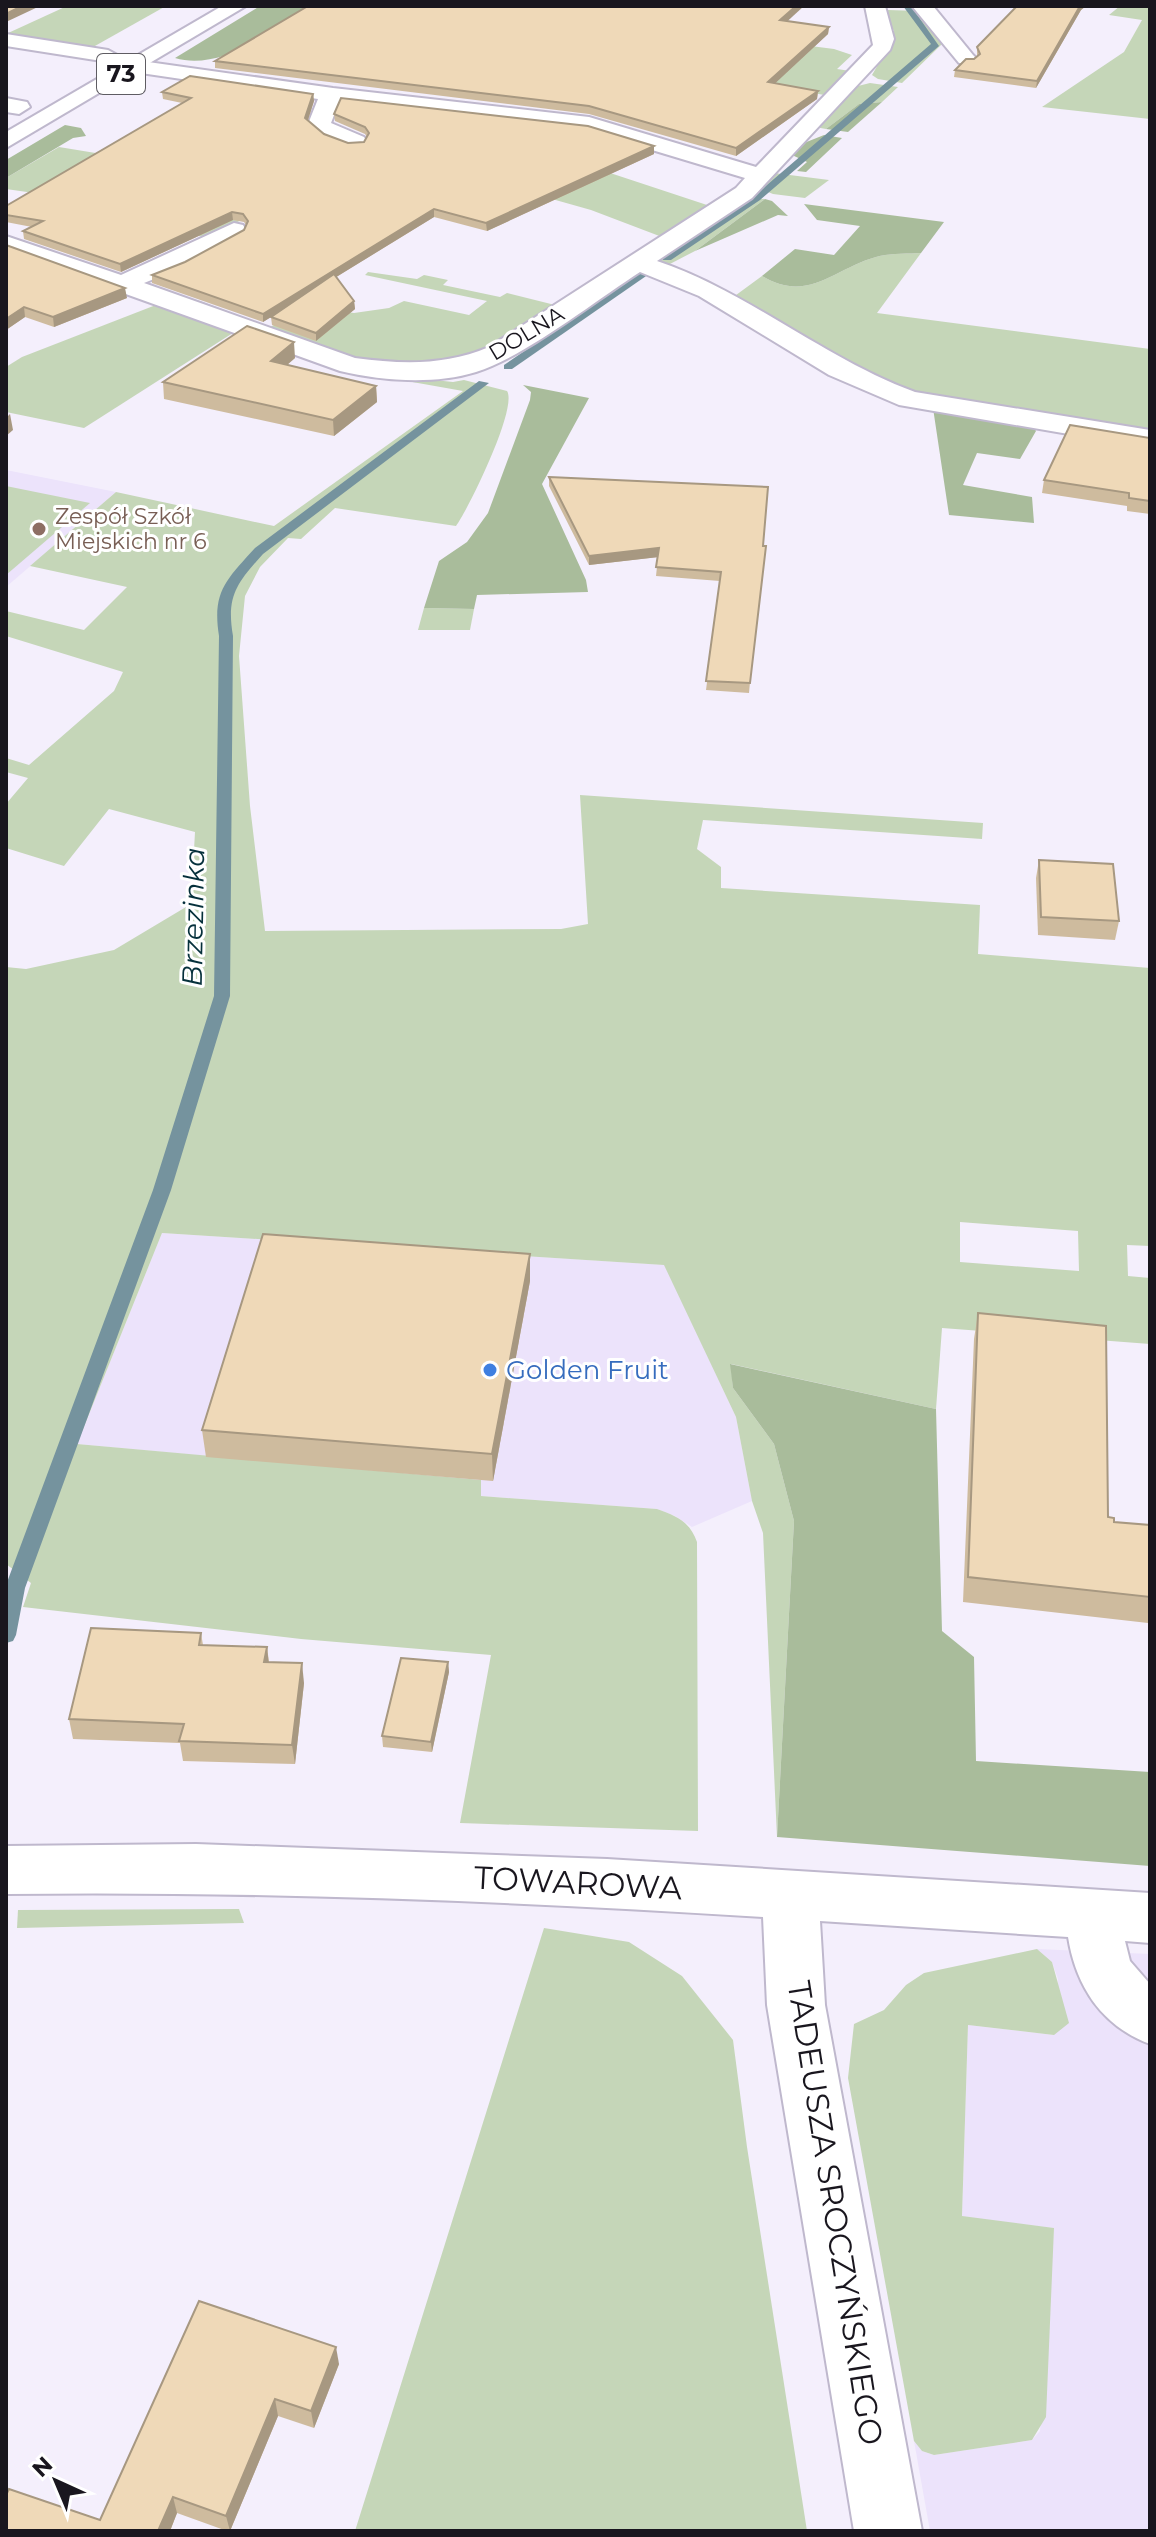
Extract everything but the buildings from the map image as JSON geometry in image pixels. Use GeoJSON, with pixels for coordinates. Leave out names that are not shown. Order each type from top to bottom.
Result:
{"type":"FeatureCollection","features":[{"type":"Feature","properties":{"kind":"street","name":"73"},"geometry":{"type":"LineString","coordinates":[[83,71],[196,6]]}},
{"type":"Feature","properties":{"kind":"street","name":"73"},"geometry":{"type":"LineString","coordinates":[[6,141],[236,6]]}},
{"type":"Feature","properties":{"kind":"street"},"geometry":{"type":"LineString","coordinates":[[922,6],[966,59]]}},
{"type":"Feature","properties":{"kind":"street","name":"DOLNA"},"geometry":{"type":"LineString","coordinates":[[6,243],[339,362],[412,372],[459,367],[498,353],[744,193],[883,46],[878,7]]}},
{"type":"Feature","properties":{"kind":"street"},"geometry":{"type":"LineString","coordinates":[[6,40],[108,56]]}},
{"type":"Feature","properties":{"kind":"street"},"geometry":{"type":"LineString","coordinates":[[134,66],[333,95],[604,127],[711,162],[763,175]]}},
{"type":"Feature","properties":{"kind":"street"},"geometry":{"type":"LineString","coordinates":[[333,95],[325,105],[319,124],[328,132],[356,142]]}},
{"type":"Feature","properties":{"kind":"street"},"geometry":{"type":"LineString","coordinates":[[121,284],[175,262],[234,230]]}},
{"type":"Feature","properties":{"kind":"street"},"geometry":{"type":"LineString","coordinates":[[637,262],[680,276],[736,306],[824,363],[879,390],[909,399],[1150,439]]}},
{"type":"Feature","properties":{"kind":"street","name":"TOWAROWA"},"geometry":{"type":"LineString","coordinates":[[6,1870],[211,1868],[607,1883],[1150,1918]]}},
{"type":"Feature","properties":{"kind":"street","name":"TADEUSZA SROCZYŃSKIEGO"},"geometry":{"type":"LineString","coordinates":[[790,1893],[796,2005],[888,2531]]}},
{"type":"Feature","properties":{"kind":"street"},"geometry":{"type":"LineString","coordinates":[[1094,1915],[1099,1958],[1109,1981],[1126,2001],[1150,2018]]}},
{"type":"Feature","properties":{"kind":"shaded area","name":"Zespół Szkół Miejskich nr 6"},"geometry":{"type":"Polygon","coordinates":[[[6,470],[116,492],[6,587],[6,470]]]}},
{"type":"Feature","properties":{"kind":"shaded area"},"geometry":{"type":"Polygon","coordinates":[[[162,1233],[665,1265],[736,1417],[752,1501],[692,1527],[657,1509],[481,1496],[481,1481],[77,1444],[162,1233]]]}},
{"type":"Feature","properties":{"kind":"shaded area"},"geometry":{"type":"Polygon","coordinates":[[[1037,1949],[1150,1954],[1150,2531],[930,2531],[914,2441],[922,2451],[934,2455],[1032,2440],[1040,2431],[1054,2228],[962,2217],[968,2025],[1054,2035],[1058,1979],[1052,1962],[1037,1949]]]}},
{"type":"Feature","properties":{"kind":"green space"},"geometry":{"type":"Polygon","coordinates":[[[67,6],[166,6],[86,51],[6,37],[6,34],[67,6]]]}},
{"type":"Feature","properties":{"kind":"green space"},"geometry":{"type":"Polygon","coordinates":[[[260,6],[320,6],[231,54],[193,61],[175,58],[260,6]]]}},
{"type":"Feature","properties":{"kind":"green space"},"geometry":{"type":"Polygon","coordinates":[[[1120,6],[1150,6],[1150,119],[1042,107],[1124,52],[1142,20],[1109,15],[1120,6]]]}},
{"type":"Feature","properties":{"kind":"green space"},"geometry":{"type":"Polygon","coordinates":[[[883,11],[919,11],[940,36],[942,44],[902,83],[872,75],[893,39],[894,31],[883,11]]]}},
{"type":"Feature","properties":{"kind":"green space"},"geometry":{"type":"Polygon","coordinates":[[[575,16],[834,49],[852,55],[837,69],[857,72],[830,96],[676,69],[575,16]]]}},
{"type":"Feature","properties":{"kind":"green space"},"geometry":{"type":"Polygon","coordinates":[[[870,83],[898,87],[882,102],[859,104],[826,129],[815,127],[858,86],[870,83]]]}},
{"type":"Feature","properties":{"kind":"green space"},"geometry":{"type":"Polygon","coordinates":[[[882,102],[848,132],[826,129],[859,104],[882,102]]]}},
{"type":"Feature","properties":{"kind":"green space"},"geometry":{"type":"Polygon","coordinates":[[[65,125],[81,128],[86,136],[73,138],[6,178],[6,160],[65,125]]]}},
{"type":"Feature","properties":{"kind":"green space"},"geometry":{"type":"Polygon","coordinates":[[[824,135],[842,138],[806,172],[797,171],[807,162],[792,155],[799,145],[824,135]]]}},
{"type":"Feature","properties":{"kind":"green space"},"geometry":{"type":"Polygon","coordinates":[[[59,147],[205,171],[249,216],[207,238],[41,194],[6,189],[6,178],[59,147]]]}},
{"type":"Feature","properties":{"kind":"green space"},"geometry":{"type":"Polygon","coordinates":[[[589,166],[707,205],[737,186],[742,188],[662,237],[591,210],[520,190],[589,166]]]}},
{"type":"Feature","properties":{"kind":"green space"},"geometry":{"type":"Polygon","coordinates":[[[774,173],[829,180],[805,198],[773,194],[758,188],[774,173]]]}},
{"type":"Feature","properties":{"kind":"green space"},"geometry":{"type":"Polygon","coordinates":[[[745,198],[765,199],[695,251],[666,266],[651,262],[745,198]]]}},
{"type":"Feature","properties":{"kind":"green space"},"geometry":{"type":"Polygon","coordinates":[[[765,199],[772,201],[788,216],[778,215],[695,251],[765,199]]]}},
{"type":"Feature","properties":{"kind":"green space"},"geometry":{"type":"Polygon","coordinates":[[[804,204],[944,222],[921,253],[876,257],[807,285],[778,284],[762,276],[795,249],[834,255],[860,226],[817,220],[804,204]]]}},
{"type":"Feature","properties":{"kind":"green space"},"geometry":{"type":"Polygon","coordinates":[[[921,253],[877,313],[1150,349],[1150,432],[962,403],[897,388],[732,298],[762,276],[778,284],[807,285],[876,257],[921,253]]]}},
{"type":"Feature","properties":{"kind":"green space"},"geometry":{"type":"Polygon","coordinates":[[[368,272],[417,279],[424,275],[448,280],[443,285],[500,297],[507,293],[563,307],[461,364],[365,363],[147,288],[200,301],[270,327],[311,307],[354,313],[389,308],[404,301],[469,315],[487,301],[365,275],[368,272]]]}},
{"type":"Feature","properties":{"kind":"green space"},"geometry":{"type":"Polygon","coordinates":[[[161,303],[236,331],[84,428],[6,412],[6,367],[22,357],[161,303]]]}},
{"type":"Feature","properties":{"kind":"green space"},"geometry":{"type":"Polygon","coordinates":[[[384,377],[453,382],[464,380],[507,391],[506,416],[481,480],[456,526],[335,508],[301,539],[288,538],[260,567],[245,596],[239,656],[250,806],[265,931],[561,929],[588,924],[580,795],[983,823],[982,839],[703,820],[697,849],[721,867],[721,888],[980,905],[978,954],[1150,968],[1150,1246],[1127,1245],[1128,1276],[1150,1278],[1150,1344],[942,1328],[936,1409],[731,1364],[733,1388],[774,1444],[794,1521],[777,1837],[763,1533],[752,1501],[736,1417],[664,1265],[162,1233],[77,1444],[481,1480],[481,1496],[657,1509],[677,1517],[691,1529],[697,1542],[698,1831],[460,1823],[491,1655],[301,1639],[23,1607],[31,1583],[6,1564],[6,967],[26,969],[114,950],[191,904],[195,832],[109,809],[64,866],[6,848],[6,804],[28,778],[6,772],[6,758],[29,765],[114,691],[123,672],[6,636],[6,611],[84,630],[127,587],[30,566],[116,492],[274,526],[463,391],[384,377]],[[960,1222],[960,1262],[1079,1271],[1078,1231],[960,1222]]]}},
{"type":"Feature","properties":{"kind":"green space"},"geometry":{"type":"Polygon","coordinates":[[[523,385],[589,398],[542,484],[586,580],[588,592],[477,595],[474,609],[424,608],[439,561],[467,542],[488,513],[530,400],[531,392],[523,385]]]}},
{"type":"Feature","properties":{"kind":"green space"},"geometry":{"type":"Polygon","coordinates":[[[933,408],[1034,428],[1036,431],[1020,459],[977,453],[963,485],[1032,497],[1034,523],[949,515],[933,408]]]}},
{"type":"Feature","properties":{"kind":"green space"},"geometry":{"type":"Polygon","coordinates":[[[6,486],[90,503],[6,575],[6,486]]]}},
{"type":"Feature","properties":{"kind":"green space"},"geometry":{"type":"Polygon","coordinates":[[[424,608],[474,609],[470,630],[418,630],[424,608]]]}},
{"type":"Feature","properties":{"kind":"green space"},"geometry":{"type":"Polygon","coordinates":[[[730,1364],[936,1409],[942,1631],[974,1657],[976,1761],[1150,1772],[1150,1866],[777,1837],[794,1521],[774,1444],[733,1388],[730,1364]]]}},
{"type":"Feature","properties":{"kind":"green space"},"geometry":{"type":"Polygon","coordinates":[[[239,1909],[244,1923],[17,1928],[18,1910],[239,1909]]]}},
{"type":"Feature","properties":{"kind":"green space"},"geometry":{"type":"Polygon","coordinates":[[[544,1928],[629,1942],[682,1976],[733,2040],[807,2531],[355,2531],[544,1928]]]}},
{"type":"Feature","properties":{"kind":"green space"},"geometry":{"type":"Polygon","coordinates":[[[1037,1949],[1052,1962],[1069,2023],[1054,2035],[968,2025],[962,2216],[1054,2228],[1046,2417],[1032,2440],[934,2455],[922,2451],[914,2441],[848,2078],[854,2024],[884,2010],[906,1985],[924,1973],[1037,1949]]]}},
{"type":"Feature","properties":{"kind":"waterway"},"geometry":{"type":"LineString","coordinates":[[667,258],[757,198],[936,44],[907,6]]}},
{"type":"Feature","properties":{"kind":"waterway"},"geometry":{"type":"LineString","coordinates":[[508,367],[644,274]]}},
{"type":"Feature","properties":{"kind":"waterway","name":"Brzezinka"},"geometry":{"type":"LineString","coordinates":[[6,1635],[15,1588],[162,1190],[222,996],[226,636],[222,611],[232,581],[259,551],[483,383]]}},
{"type":"Feature","properties":{"kind":"place","name":"Zespół Szkół Miejskich nr 6"},"geometry":{"type":"Point","coordinates":[39,529]}},
{"type":"Feature","properties":{"kind":"place","name":"Golden Fruit"},"geometry":{"type":"Point","coordinates":[490,1370]}}]}
